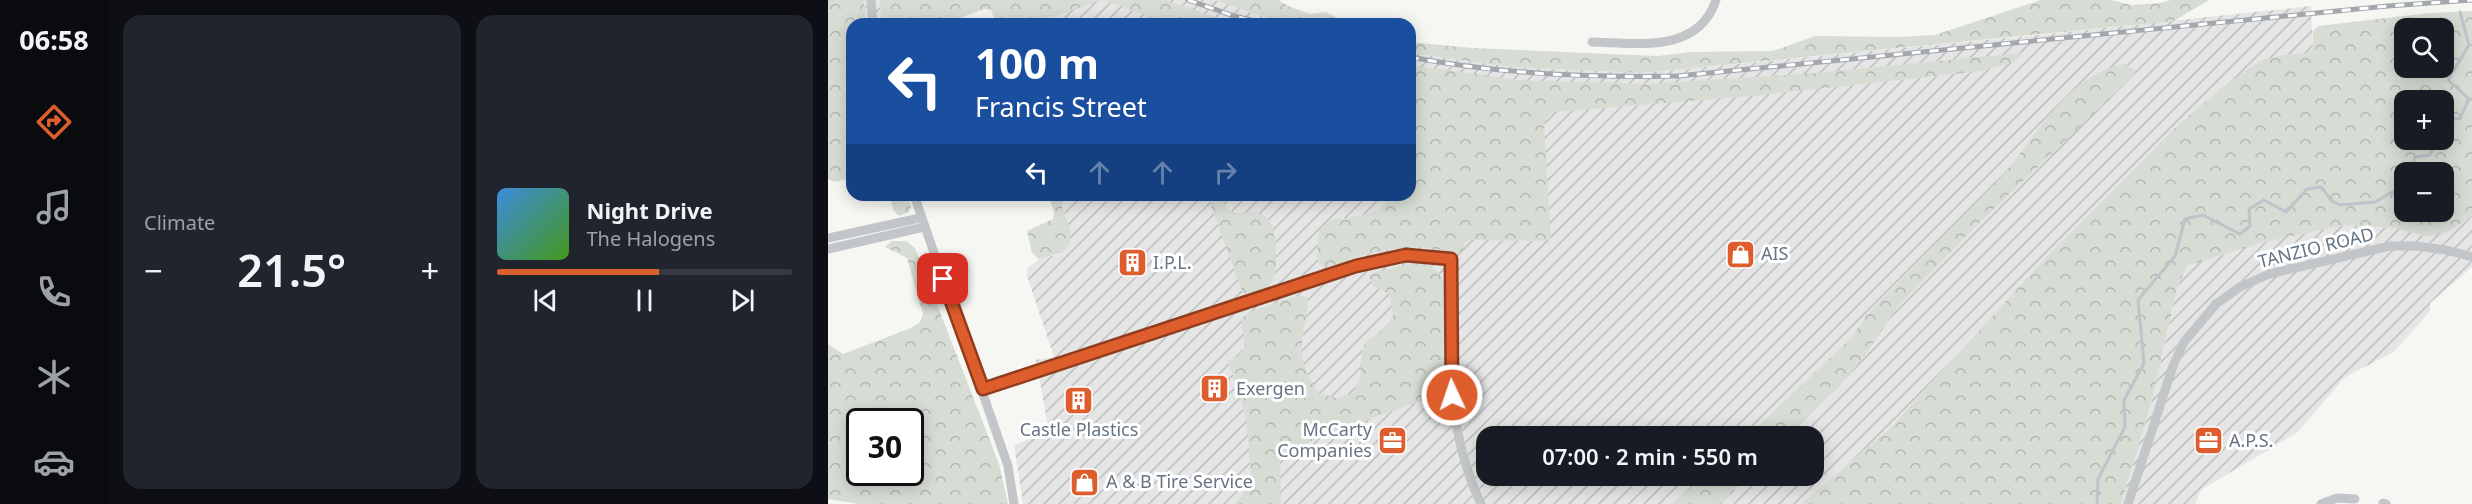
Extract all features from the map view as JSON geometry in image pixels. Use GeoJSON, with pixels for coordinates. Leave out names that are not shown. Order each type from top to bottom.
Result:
{"type":"FeatureCollection","features":[{"type":"Feature","properties":{"kind":"street"},"geometry":{"type":"LineString","coordinates":[[871,0],[872,18]]}},
{"type":"Feature","properties":{"kind":"street"},"geometry":{"type":"LineString","coordinates":[[1592,42],[1655,43],[1683,38],[1704,22],[1716,0]]}},
{"type":"Feature","properties":{"kind":"street"},"geometry":{"type":"LineString","coordinates":[[916,201],[1008,466],[1014,504]]}},
{"type":"Feature","properties":{"kind":"street"},"geometry":{"type":"LineString","coordinates":[[828,238],[922,222]]}},
{"type":"Feature","properties":{"kind":"street"},"geometry":{"type":"LineString","coordinates":[[828,249],[922,222]]}},
{"type":"Feature","properties":{"kind":"street","name":"TANZIO ROAD"},"geometry":{"type":"LineString","coordinates":[[2128,504],[2173,366],[2184,342],[2210,310],[2232,292],[2269,274],[2390,246],[2416,246],[2446,250],[2472,257]]}},
{"type":"Feature","properties":{"kind":"street"},"geometry":{"type":"LineString","coordinates":[[983,389],[1356,266],[1406,255],[1451,259],[1450,374],[1453,405],[1462,455],[1481,504]]}},
{"type":"Feature","properties":{"kind":"street"},"geometry":{"type":"LineString","coordinates":[[2322,504],[2337,498],[2355,499]]}},
{"type":"Feature","properties":{"kind":"shaded area"},"geometry":{"type":"Polygon","coordinates":[[[864,0],[1214,0],[1267,18],[996,18],[991,10],[984,9],[959,18],[866,18],[864,0]]]}},
{"type":"Feature","properties":{"kind":"shaded area"},"geometry":{"type":"Polygon","coordinates":[[[2311,6],[2313,49],[2307,53],[2283,55],[2225,85],[2178,125],[2048,255],[1890,428],[1824,484],[1824,426],[1476,426],[1476,486],[1822,486],[1801,504],[1023,504],[1014,445],[1049,432],[1036,360],[1054,357],[1027,276],[1028,268],[1039,259],[1062,254],[1070,230],[1060,201],[1416,201],[1416,54],[1511,67],[1643,73],[2040,35],[2311,6]]]}},
{"type":"Feature","properties":{"kind":"shaded area"},"geometry":{"type":"Polygon","coordinates":[[[2472,216],[2472,267],[2430,303],[2430,311],[2394,352],[2345,377],[2298,432],[2201,490],[2195,504],[2121,504],[2152,400],[2177,288],[2187,266],[2261,243],[2345,225],[2397,228],[2427,237],[2448,232],[2472,216]]]}},
{"type":"Feature","properties":{"kind":"green space"},"geometry":{"type":"Polygon","coordinates":[[[828,0],[864,0],[866,18],[846,18],[846,179],[834,182],[828,179],[828,0]]]}},
{"type":"Feature","properties":{"kind":"green space"},"geometry":{"type":"Polygon","coordinates":[[[880,0],[1102,0],[1051,18],[994,18],[991,10],[984,9],[959,18],[882,18],[880,0]]]}},
{"type":"Feature","properties":{"kind":"green space"},"geometry":{"type":"Polygon","coordinates":[[[1102,0],[1166,0],[1218,18],[1146,18],[1144,14],[1102,0]]]}},
{"type":"Feature","properties":{"kind":"green space"},"geometry":{"type":"Polygon","coordinates":[[[1214,0],[1279,0],[1310,14],[1326,12],[1338,18],[1267,18],[1214,0]]]}},
{"type":"Feature","properties":{"kind":"green space"},"geometry":{"type":"Polygon","coordinates":[[[2041,0],[2111,0],[2131,5],[2171,0],[2209,0],[2174,21],[1643,73],[1511,67],[1416,54],[1416,43],[1472,48],[1657,56],[1691,52],[1773,51],[1815,36],[1935,35],[2041,0]]]}},
{"type":"Feature","properties":{"kind":"green space"},"geometry":{"type":"Polygon","coordinates":[[[2472,11],[2472,216],[2448,232],[2427,237],[2397,228],[2345,225],[2261,243],[2187,266],[2177,288],[2152,400],[2121,504],[1801,504],[1890,428],[2048,255],[2178,125],[2225,85],[2260,61],[2283,55],[2306,53],[2313,49],[2313,31],[2318,26],[2430,13],[2472,11]]]}},
{"type":"Feature","properties":{"kind":"green space"},"geometry":{"type":"Polygon","coordinates":[[[2021,53],[2020,57],[2011,63],[1982,71],[1753,96],[1554,112],[1547,117],[1544,125],[1551,239],[1546,241],[1469,240],[1464,243],[1462,252],[1456,253],[1424,247],[1395,249],[1366,254],[1323,267],[1317,260],[1319,229],[1331,219],[1349,218],[1376,211],[1386,201],[1416,201],[1416,66],[1519,80],[1646,84],[1816,73],[2021,53]]]}},
{"type":"Feature","properties":{"kind":"green space"},"geometry":{"type":"Polygon","coordinates":[[[2124,64],[2136,70],[2135,74],[1972,230],[1899,305],[1866,354],[1839,387],[1797,426],[1759,426],[1852,337],[1866,316],[2002,176],[2054,109],[2085,81],[2104,70],[2124,64]]]}},
{"type":"Feature","properties":{"kind":"green space"},"geometry":{"type":"Polygon","coordinates":[[[891,201],[909,201],[911,206],[909,212],[899,216],[893,210],[891,201]]]}},
{"type":"Feature","properties":{"kind":"green space"},"geometry":{"type":"Polygon","coordinates":[[[1050,201],[1060,201],[1070,230],[1070,244],[1062,253],[1039,259],[1032,253],[1027,231],[1053,219],[1054,212],[1050,201]]]}},
{"type":"Feature","properties":{"kind":"green space"},"geometry":{"type":"Polygon","coordinates":[[[1209,201],[1223,201],[1235,213],[1251,212],[1265,216],[1272,228],[1275,237],[1276,268],[1272,282],[1259,291],[1243,294],[1209,201]]]}},
{"type":"Feature","properties":{"kind":"green space"},"geometry":{"type":"Polygon","coordinates":[[[891,241],[906,241],[915,248],[999,464],[1008,504],[859,504],[828,499],[828,344],[843,354],[911,328],[920,322],[923,314],[907,258],[885,247],[891,241]]]}},
{"type":"Feature","properties":{"kind":"green space"},"geometry":{"type":"Polygon","coordinates":[[[1416,262],[1435,269],[1445,286],[1443,388],[1439,395],[1340,429],[1285,453],[1280,459],[1281,504],[1235,504],[1245,491],[1251,474],[1246,418],[1228,361],[1238,356],[1245,346],[1241,319],[1252,311],[1300,295],[1308,298],[1302,351],[1304,364],[1310,377],[1319,394],[1337,398],[1353,393],[1360,376],[1362,349],[1367,341],[1386,327],[1393,316],[1389,294],[1372,285],[1369,276],[1376,272],[1416,262]]]}},
{"type":"Feature","properties":{"kind":"green space"},"geometry":{"type":"Polygon","coordinates":[[[1693,486],[1739,486],[1722,504],[1671,504],[1693,486]]]}},
{"type":"Feature","properties":{"kind":"waterway"},"geometry":{"type":"LineString","coordinates":[[2454,118],[2460,119],[2469,99],[2448,80],[2469,45],[2460,12]]}},
{"type":"Feature","properties":{"kind":"waterway"},"geometry":{"type":"LineString","coordinates":[[2414,162],[2415,157],[2430,155],[2432,150]]}},
{"type":"Feature","properties":{"kind":"waterway"},"geometry":{"type":"LineString","coordinates":[[2097,504],[2098,479],[2125,427],[2124,400],[2144,364],[2138,300],[2175,256],[2185,219],[2203,215],[2240,234],[2250,226],[2249,209],[2264,200],[2286,212],[2307,189],[2321,187],[2332,201],[2340,205],[2375,202],[2394,191]]}},
{"type":"Feature","properties":{"kind":"railway"},"geometry":{"type":"LineString","coordinates":[[1188,0],[1242,18]]}},
{"type":"Feature","properties":{"kind":"railway"},"geometry":{"type":"LineString","coordinates":[[1416,58],[1544,74],[1678,76],[2388,6],[2472,0]]}},
{"type":"Feature","properties":{"kind":"place","name":"AIS"},"geometry":{"type":"Point","coordinates":[1740,254]}},
{"type":"Feature","properties":{"kind":"place","name":"I.P.L."},"geometry":{"type":"Point","coordinates":[1132,263]}},
{"type":"Feature","properties":{"kind":"place","name":"Exergen"},"geometry":{"type":"Point","coordinates":[1215,389]}},
{"type":"Feature","properties":{"kind":"place","name":"Castle Plastics"},"geometry":{"type":"Point","coordinates":[1079,401]}},
{"type":"Feature","properties":{"kind":"place","name":"McCarty Companies"},"geometry":{"type":"Point","coordinates":[1393,440]}},
{"type":"Feature","properties":{"kind":"place","name":"A.P.S."},"geometry":{"type":"Point","coordinates":[2208,441]}},
{"type":"Feature","properties":{"kind":"place","name":"A & B Tire Service"},"geometry":{"type":"Point","coordinates":[1085,482]}},
{"type":"Feature","properties":{"kind":"route"},"geometry":{"type":"LineString","coordinates":[[943,279],[983,389],[1356,266],[1406,255],[1451,259],[1450,374],[1452,395]]}}]}
